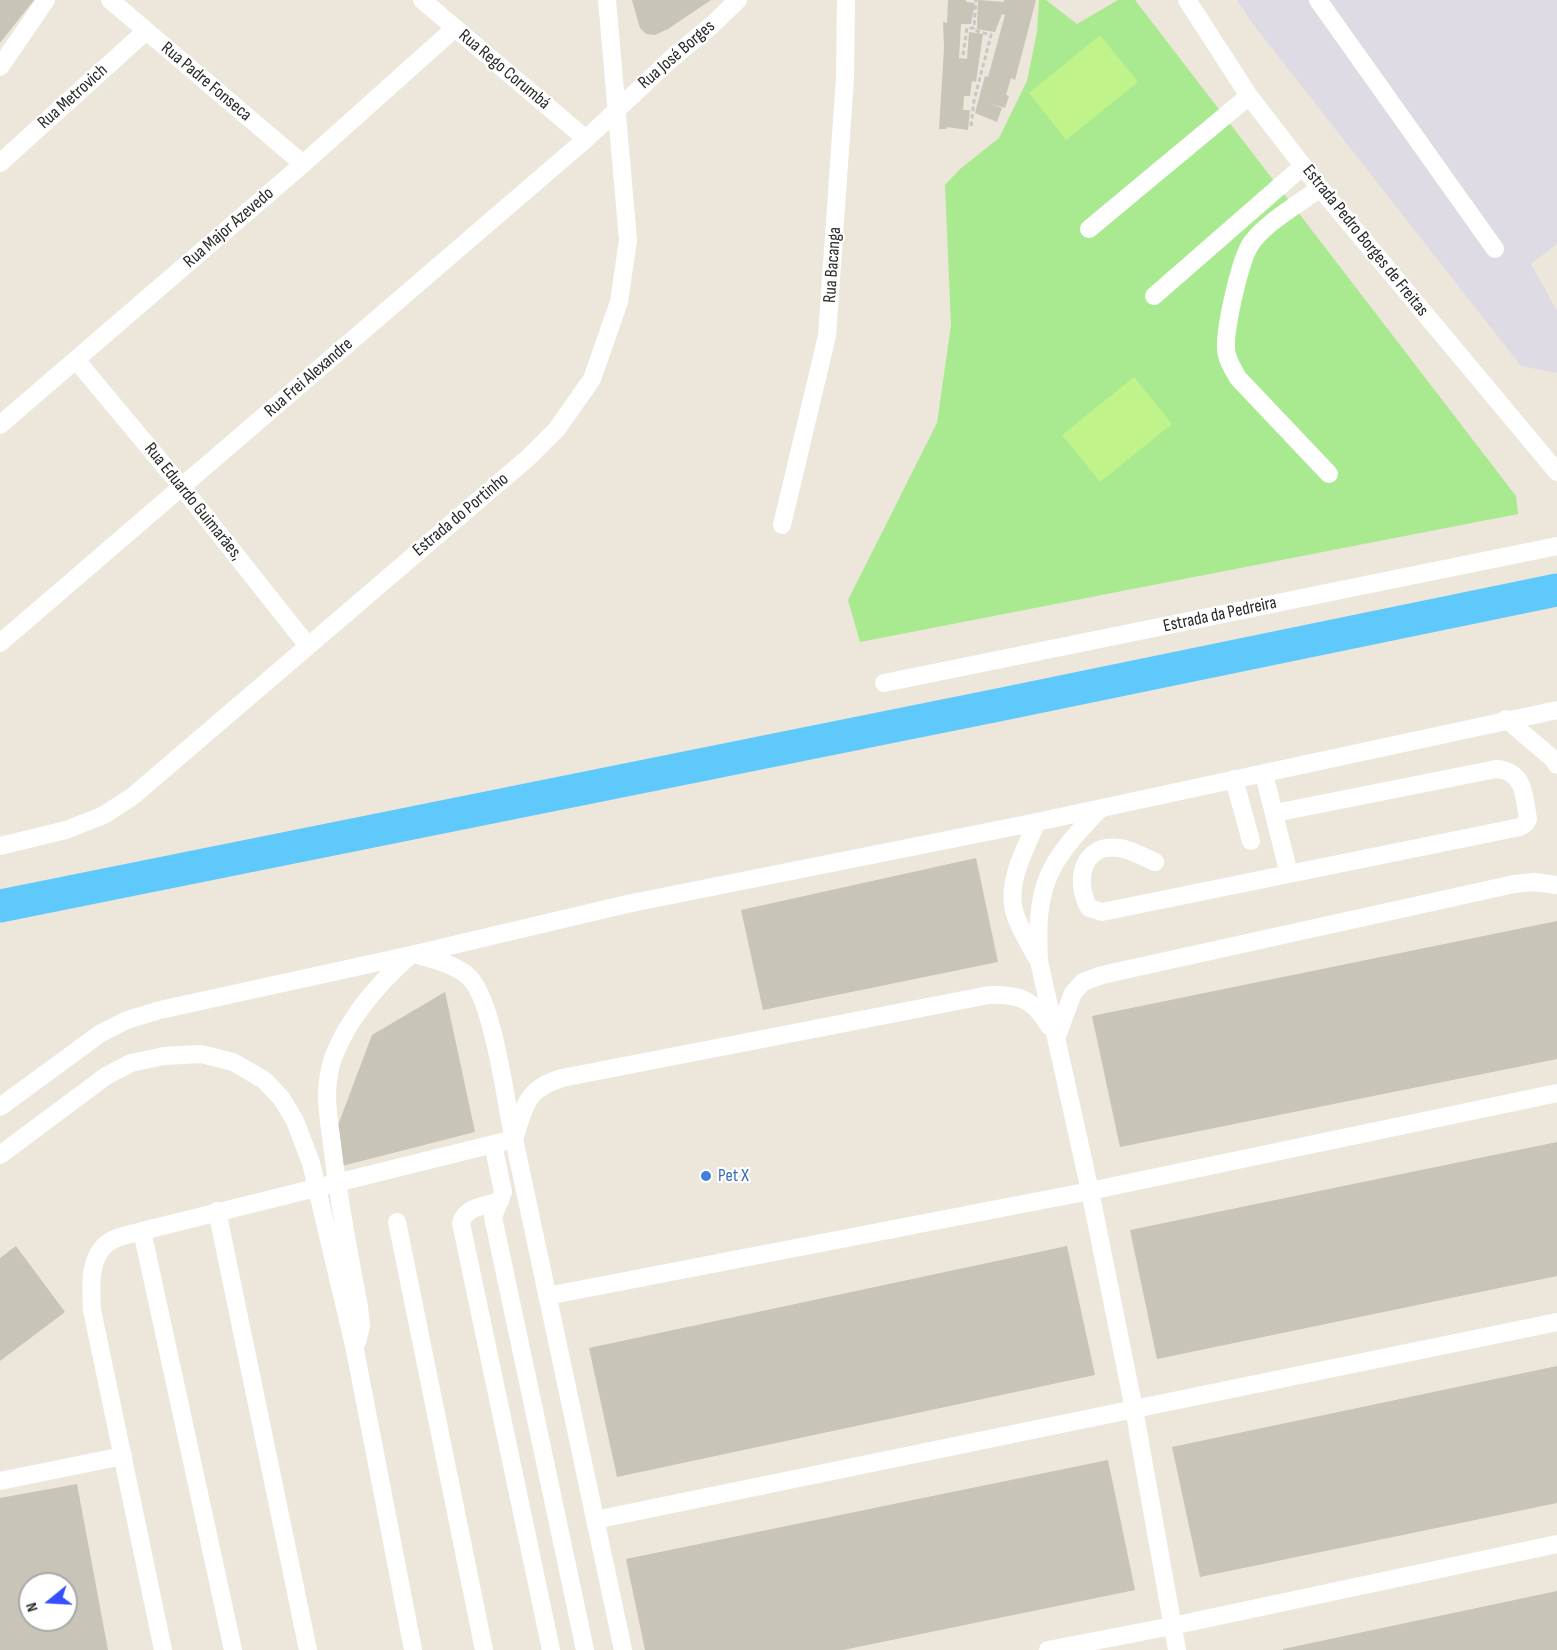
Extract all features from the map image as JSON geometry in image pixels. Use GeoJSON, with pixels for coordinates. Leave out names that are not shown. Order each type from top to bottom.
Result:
{"type":"FeatureCollection","features":[{"type":"Feature","properties":{"kind":"street"},"geometry":{"type":"LineString","coordinates":[[0,67],[46,0]]}},
{"type":"Feature","properties":{"kind":"street","name":"Rua Padre Fonseca"},"geometry":{"type":"LineString","coordinates":[[110,0],[303,164]]}},
{"type":"Feature","properties":{"kind":"street","name":"Rua Rego Corumbá"},"geometry":{"type":"LineString","coordinates":[[422,0],[586,140]]}},
{"type":"Feature","properties":{"kind":"street","name":"Estrada do Portinho"},"geometry":{"type":"LineString","coordinates":[[0,846],[66,830],[104,815],[133,796],[529,457],[557,429],[592,379],[619,302],[628,240],[607,0]]}},
{"type":"Feature","properties":{"kind":"street","name":"Rua José Borges"},"geometry":{"type":"LineString","coordinates":[[616,110],[738,0]]}},
{"type":"Feature","properties":{"kind":"street","name":"Rua Bacanga"},"geometry":{"type":"LineString","coordinates":[[782,525],[827,336],[845,78],[846,0]]}},
{"type":"Feature","properties":{"kind":"street","name":"Estrada Pedro Borges de Freitas"},"geometry":{"type":"LineString","coordinates":[[1187,0],[1249,96],[1320,188],[1557,472]]}},
{"type":"Feature","properties":{"kind":"street"},"geometry":{"type":"LineString","coordinates":[[1318,0],[1495,249]]}},
{"type":"Feature","properties":{"kind":"street","name":"Rua Major Azevedo"},"geometry":{"type":"LineString","coordinates":[[0,425],[303,164],[455,28]]}},
{"type":"Feature","properties":{"kind":"street","name":"Rua Metrovich"},"geometry":{"type":"LineString","coordinates":[[0,163],[146,31]]}},
{"type":"Feature","properties":{"kind":"street"},"geometry":{"type":"LineString","coordinates":[[1089,229],[1249,96]]}},
{"type":"Feature","properties":{"kind":"street","name":"Rua Frei Alexandre"},"geometry":{"type":"LineString","coordinates":[[0,643],[586,140],[616,110]]}},
{"type":"Feature","properties":{"kind":"street"},"geometry":{"type":"LineString","coordinates":[[1154,296],[1303,166]]}},
{"type":"Feature","properties":{"kind":"street"},"geometry":{"type":"LineString","coordinates":[[1320,188],[1261,232],[1250,244],[1242,261],[1227,332],[1226,350],[1230,365],[1238,378],[1329,474]]}},
{"type":"Feature","properties":{"kind":"street","name":"Rua Eduardo Guimarães,"},"geometry":{"type":"LineString","coordinates":[[76,360],[182,487],[308,646]]}},
{"type":"Feature","properties":{"kind":"street","name":"Estrada da Pedreira"},"geometry":{"type":"LineString","coordinates":[[884,683],[1557,546]]}},
{"type":"Feature","properties":{"kind":"street"},"geometry":{"type":"LineString","coordinates":[[0,1107],[101,1033],[127,1020],[160,1010],[627,904],[1037,822],[1264,774],[1506,719],[1557,710]]}},
{"type":"Feature","properties":{"kind":"street"},"geometry":{"type":"LineString","coordinates":[[1506,719],[1557,765]]}},
{"type":"Feature","properties":{"kind":"street"},"geometry":{"type":"LineString","coordinates":[[1155,862],[1122,848],[1103,849],[1094,854],[1087,861],[1080,878],[1085,901],[1089,908],[1102,912],[1520,826],[1528,819],[1522,786],[1513,773],[1496,769],[1275,813]]}},
{"type":"Feature","properties":{"kind":"street"},"geometry":{"type":"LineString","coordinates":[[1264,774],[1289,873]]}},
{"type":"Feature","properties":{"kind":"street"},"geometry":{"type":"LineString","coordinates":[[1234,779],[1251,842]]}},
{"type":"Feature","properties":{"kind":"street"},"geometry":{"type":"LineString","coordinates":[[1101,808],[1070,840],[1051,868],[1041,898],[1037,932],[1039,961],[1090,1191],[1134,1409],[1177,1650]]}},
{"type":"Feature","properties":{"kind":"street"},"geometry":{"type":"LineString","coordinates":[[1037,822],[1012,888],[1013,907],[1020,926],[1039,961]]}},
{"type":"Feature","properties":{"kind":"street"},"geometry":{"type":"LineString","coordinates":[[1056,1038],[1073,993],[1083,982],[1102,975],[1514,884],[1534,882],[1557,885]]}},
{"type":"Feature","properties":{"kind":"street"},"geometry":{"type":"LineString","coordinates":[[413,954],[454,967],[470,979],[482,997],[489,1019],[623,1650]]}},
{"type":"Feature","properties":{"kind":"street"},"geometry":{"type":"LineString","coordinates":[[355,1350],[361,1326],[336,1183],[327,1104],[329,1077],[333,1058],[349,1027],[372,993],[413,954]]}},
{"type":"Feature","properties":{"kind":"street"},"geometry":{"type":"LineString","coordinates":[[514,1139],[528,1100],[536,1090],[556,1080],[989,995],[1009,994],[1027,1000],[1040,1010],[1056,1038]]}},
{"type":"Feature","properties":{"kind":"street"},"geometry":{"type":"LineString","coordinates":[[0,1155],[106,1076],[131,1063],[164,1056],[201,1054],[233,1062],[264,1080],[282,1099],[295,1121],[310,1163],[355,1350],[413,1650]]}},
{"type":"Feature","properties":{"kind":"street"},"geometry":{"type":"LineString","coordinates":[[547,1296],[1090,1191],[1557,1093]]}},
{"type":"Feature","properties":{"kind":"street"},"geometry":{"type":"LineString","coordinates":[[163,1650],[92,1310],[90,1281],[97,1256],[109,1242],[142,1231],[514,1139]]}},
{"type":"Feature","properties":{"kind":"street"},"geometry":{"type":"LineString","coordinates":[[493,1144],[503,1192],[493,1217],[585,1650]]}},
{"type":"Feature","properties":{"kind":"street"},"geometry":{"type":"LineString","coordinates":[[500,1202],[469,1210],[463,1215],[460,1223],[551,1650]]}},
{"type":"Feature","properties":{"kind":"street"},"geometry":{"type":"LineString","coordinates":[[217,1211],[308,1650]]}},
{"type":"Feature","properties":{"kind":"street"},"geometry":{"type":"LineString","coordinates":[[397,1222],[484,1650]]}},
{"type":"Feature","properties":{"kind":"street"},"geometry":{"type":"LineString","coordinates":[[142,1231],[233,1650]]}},
{"type":"Feature","properties":{"kind":"street"},"geometry":{"type":"LineString","coordinates":[[595,1520],[1557,1322]]}},
{"type":"Feature","properties":{"kind":"street"},"geometry":{"type":"LineString","coordinates":[[0,1481],[123,1456]]}},
{"type":"Feature","properties":{"kind":"street"},"geometry":{"type":"LineString","coordinates":[[1048,1650],[1557,1544]]}},
{"type":"Feature","properties":{"kind":"path"},"geometry":{"type":"LineString","coordinates":[[974,28],[976,0]]}},
{"type":"Feature","properties":{"kind":"path"},"geometry":{"type":"LineString","coordinates":[[963,55],[967,28],[974,28],[992,35],[974,101],[971,126]]}},
{"type":"Feature","properties":{"kind":"shaded area"},"geometry":{"type":"Polygon","coordinates":[[[1237,0],[1557,0],[1557,244],[1531,264],[1557,311],[1557,373],[1521,366],[1253,24],[1237,0]]]}},
{"type":"Feature","properties":{"kind":"green space"},"geometry":{"type":"Polygon","coordinates":[[[1039,0],[1046,0],[1077,24],[1118,0],[1135,0],[1516,496],[1518,514],[860,642],[848,600],[937,423],[951,325],[945,185],[960,169],[999,138],[1027,81],[1037,32],[1039,0]]]}},
{"type":"Feature","properties":{"kind":"green space"},"geometry":{"type":"Polygon","coordinates":[[[1100,35],[1138,82],[1066,140],[1029,93],[1100,35]]]}},
{"type":"Feature","properties":{"kind":"green space"},"geometry":{"type":"Polygon","coordinates":[[[1134,377],[1172,424],[1100,482],[1062,435],[1134,377]]]}},
{"type":"Feature","properties":{"kind":"building"},"geometry":{"type":"Polygon","coordinates":[[[0,0],[34,0],[0,43],[0,0]]]}},
{"type":"Feature","properties":{"kind":"building"},"geometry":{"type":"Polygon","coordinates":[[[632,0],[711,0],[668,29],[655,35],[646,34],[640,28],[632,0]]]}},
{"type":"Feature","properties":{"kind":"building"},"geometry":{"type":"Polygon","coordinates":[[[948,0],[966,0],[966,2],[975,3],[971,24],[961,24],[959,58],[967,59],[969,32],[983,34],[976,82],[972,81],[970,96],[964,96],[963,110],[970,110],[968,130],[947,127],[939,129],[944,48],[943,22],[947,23],[948,0]]]}},
{"type":"Feature","properties":{"kind":"building"},"geometry":{"type":"Polygon","coordinates":[[[978,0],[1004,2],[1004,0],[1036,0],[1015,80],[1011,78],[1006,95],[1009,96],[1005,108],[989,103],[1002,108],[997,122],[975,113],[985,76],[988,77],[1005,15],[1002,14],[995,32],[977,29],[978,0]]]}},
{"type":"Feature","properties":{"kind":"building"},"geometry":{"type":"Polygon","coordinates":[[[976,858],[998,962],[763,1010],[741,910],[976,858]]]}},
{"type":"Feature","properties":{"kind":"building"},"geometry":{"type":"Polygon","coordinates":[[[1557,921],[1557,1059],[1120,1147],[1092,1016],[1557,921]]]}},
{"type":"Feature","properties":{"kind":"building"},"geometry":{"type":"Polygon","coordinates":[[[445,992],[475,1132],[338,1167],[332,1141],[372,1035],[445,992]]]}},
{"type":"Feature","properties":{"kind":"building"},"geometry":{"type":"Polygon","coordinates":[[[1557,1142],[1557,1276],[1157,1359],[1130,1230],[1557,1142]]]}},
{"type":"Feature","properties":{"kind":"building"},"geometry":{"type":"Polygon","coordinates":[[[16,1246],[65,1312],[0,1361],[0,1258],[16,1246]]]}},
{"type":"Feature","properties":{"kind":"building"},"geometry":{"type":"Polygon","coordinates":[[[1067,1246],[1095,1375],[617,1477],[589,1348],[1067,1246]]]}},
{"type":"Feature","properties":{"kind":"building"},"geometry":{"type":"Polygon","coordinates":[[[1557,1366],[1557,1503],[1200,1577],[1172,1447],[1557,1366]]]}},
{"type":"Feature","properties":{"kind":"building"},"geometry":{"type":"Polygon","coordinates":[[[1108,1460],[1135,1590],[843,1650],[645,1650],[626,1559],[1108,1460]]]}},
{"type":"Feature","properties":{"kind":"building"},"geometry":{"type":"Polygon","coordinates":[[[77,1484],[108,1650],[0,1650],[0,1498],[77,1484]]]}},
{"type":"Feature","properties":{"kind":"building"},"geometry":{"type":"Polygon","coordinates":[[[1557,1591],[1557,1650],[1283,1650],[1283,1649],[1557,1591]]]}},
{"type":"Feature","properties":{"kind":"waterway"},"geometry":{"type":"LineString","coordinates":[[0,906],[1557,590]]}},
{"type":"Feature","properties":{"kind":"place","name":"Pet X"},"geometry":{"type":"Point","coordinates":[706,1176]}}]}
